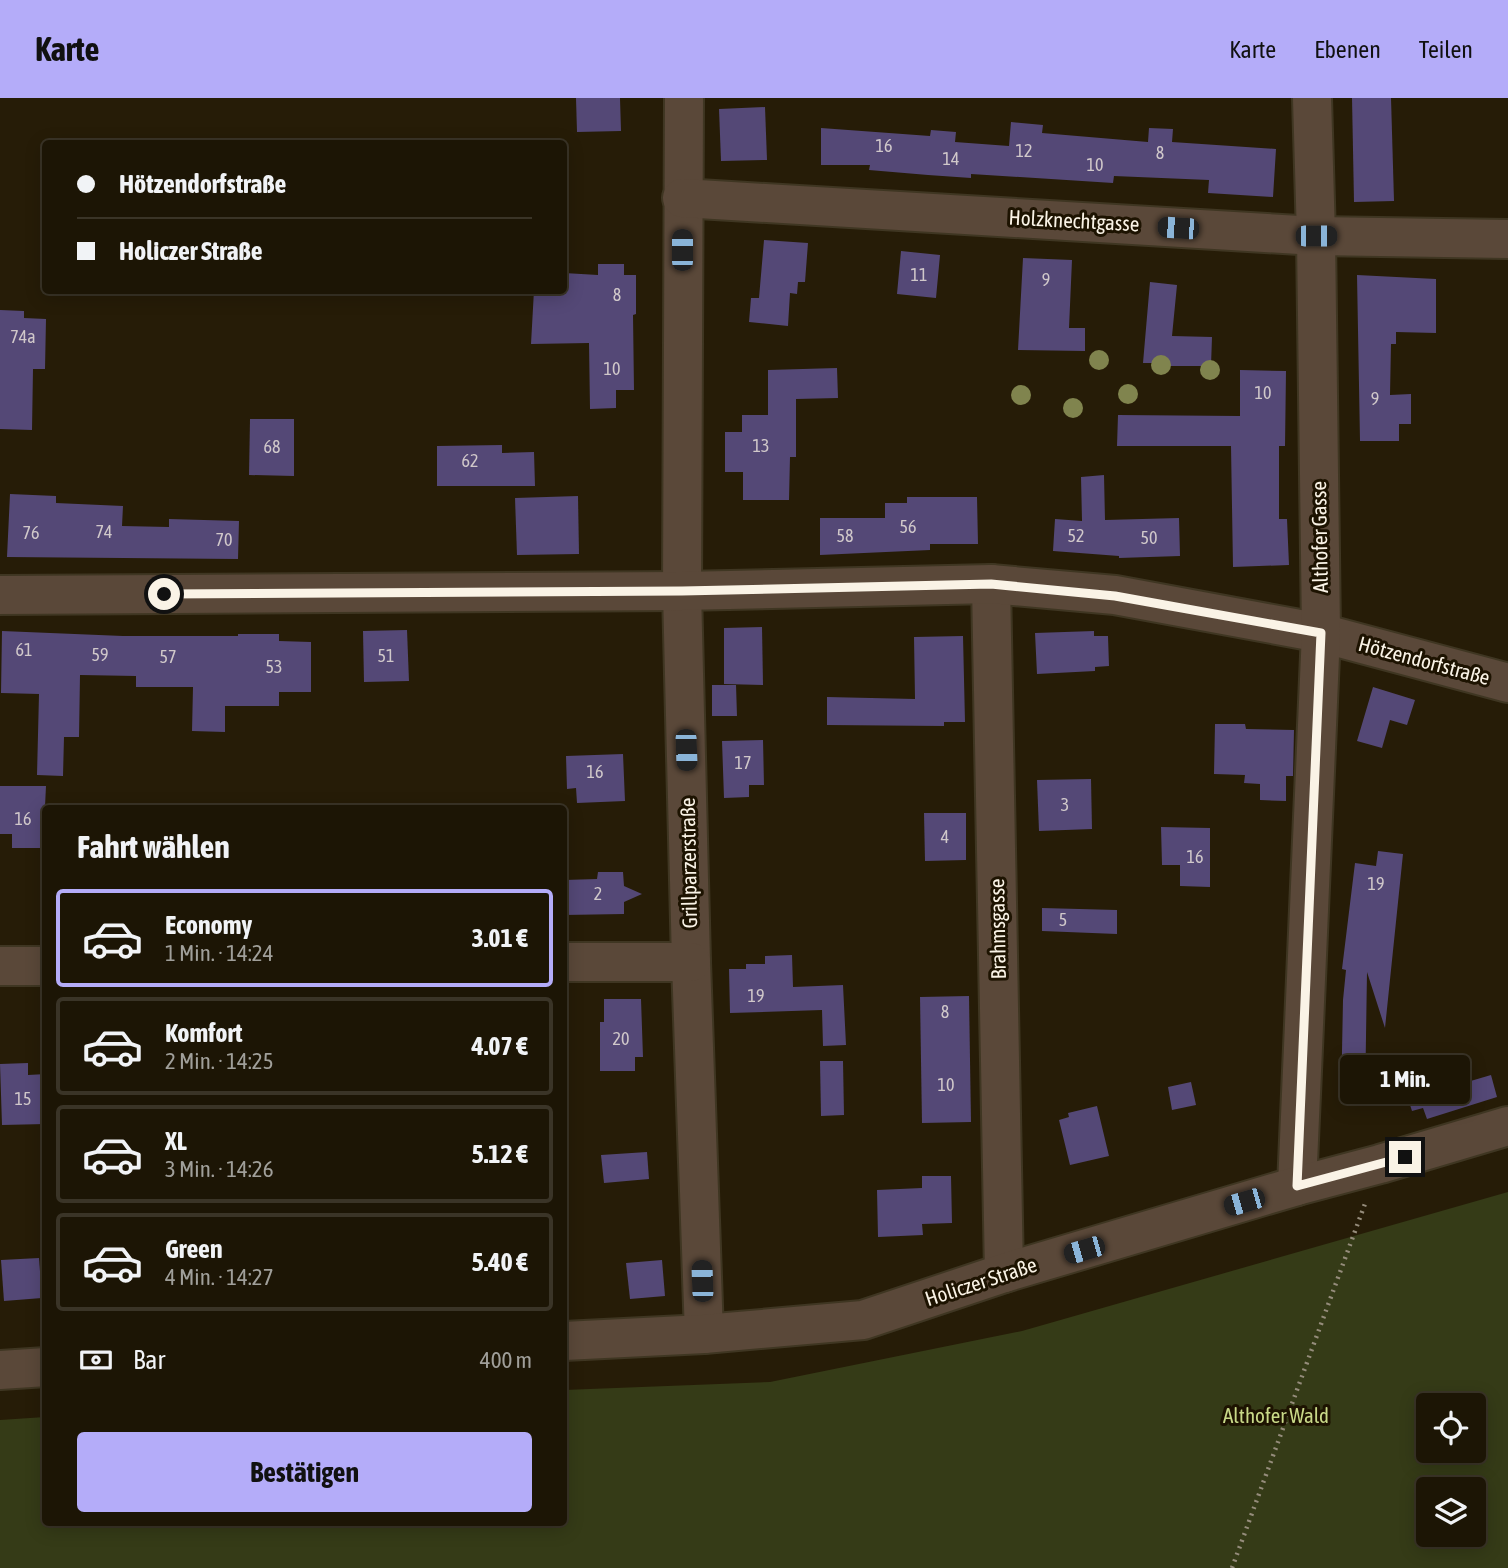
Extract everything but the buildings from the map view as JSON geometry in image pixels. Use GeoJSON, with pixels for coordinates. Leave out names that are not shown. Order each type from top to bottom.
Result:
{"type":"FeatureCollection","features":[{"type":"Feature","properties":{"kind":"street","name":"Grillparzerstraße"},"geometry":{"type":"LineString","coordinates":[[684,98],[682,591],[704,1334]]}},
{"type":"Feature","properties":{"kind":"street","name":"Althofer Gasse"},"geometry":{"type":"LineString","coordinates":[[1297,1186],[1321,633],[1312,98]]}},
{"type":"Feature","properties":{"kind":"street","name":"Holzknechtgasse"},"geometry":{"type":"LineString","coordinates":[[682,198],[1316,236],[1508,239]]}},
{"type":"Feature","properties":{"kind":"street","name":"Hötzendorfstraße"},"geometry":{"type":"LineString","coordinates":[[0,595],[682,591],[991,584],[1115,596],[1321,633],[1508,683]]}},
{"type":"Feature","properties":{"kind":"street","name":"Brahmsgasse"},"geometry":{"type":"LineString","coordinates":[[991,584],[1004,1273]]}},
{"type":"Feature","properties":{"kind":"street"},"geometry":{"type":"LineString","coordinates":[[567,962],[691,962]]}},
{"type":"Feature","properties":{"kind":"street"},"geometry":{"type":"LineString","coordinates":[[0,966],[42,966]]}},
{"type":"Feature","properties":{"kind":"street","name":"Holiczer Straße"},"geometry":{"type":"LineString","coordinates":[[567,1341],[704,1334],[863,1320],[1004,1273],[1508,1126]]}},
{"type":"Feature","properties":{"kind":"street"},"geometry":{"type":"LineString","coordinates":[[0,1370],[42,1367]]}},
{"type":"Feature","properties":{"kind":"path"},"geometry":{"type":"LineString","coordinates":[[1232,1568],[1380,1164]]}},
{"type":"Feature","properties":{"kind":"green space","name":"Althofer Wald"},"geometry":{"type":"Polygon","coordinates":[[[1508,1192],[1508,1568],[0,1568],[0,1420],[42,1417],[42,1526],[567,1526],[567,1390],[770,1382],[1022,1331],[1508,1192]]]}},
{"type":"Feature","properties":{"kind":"route"},"geometry":{"type":"LineString","coordinates":[[164,594],[682,591],[991,584],[1115,596],[1321,633],[1297,1186],[1405,1157]]}}]}
